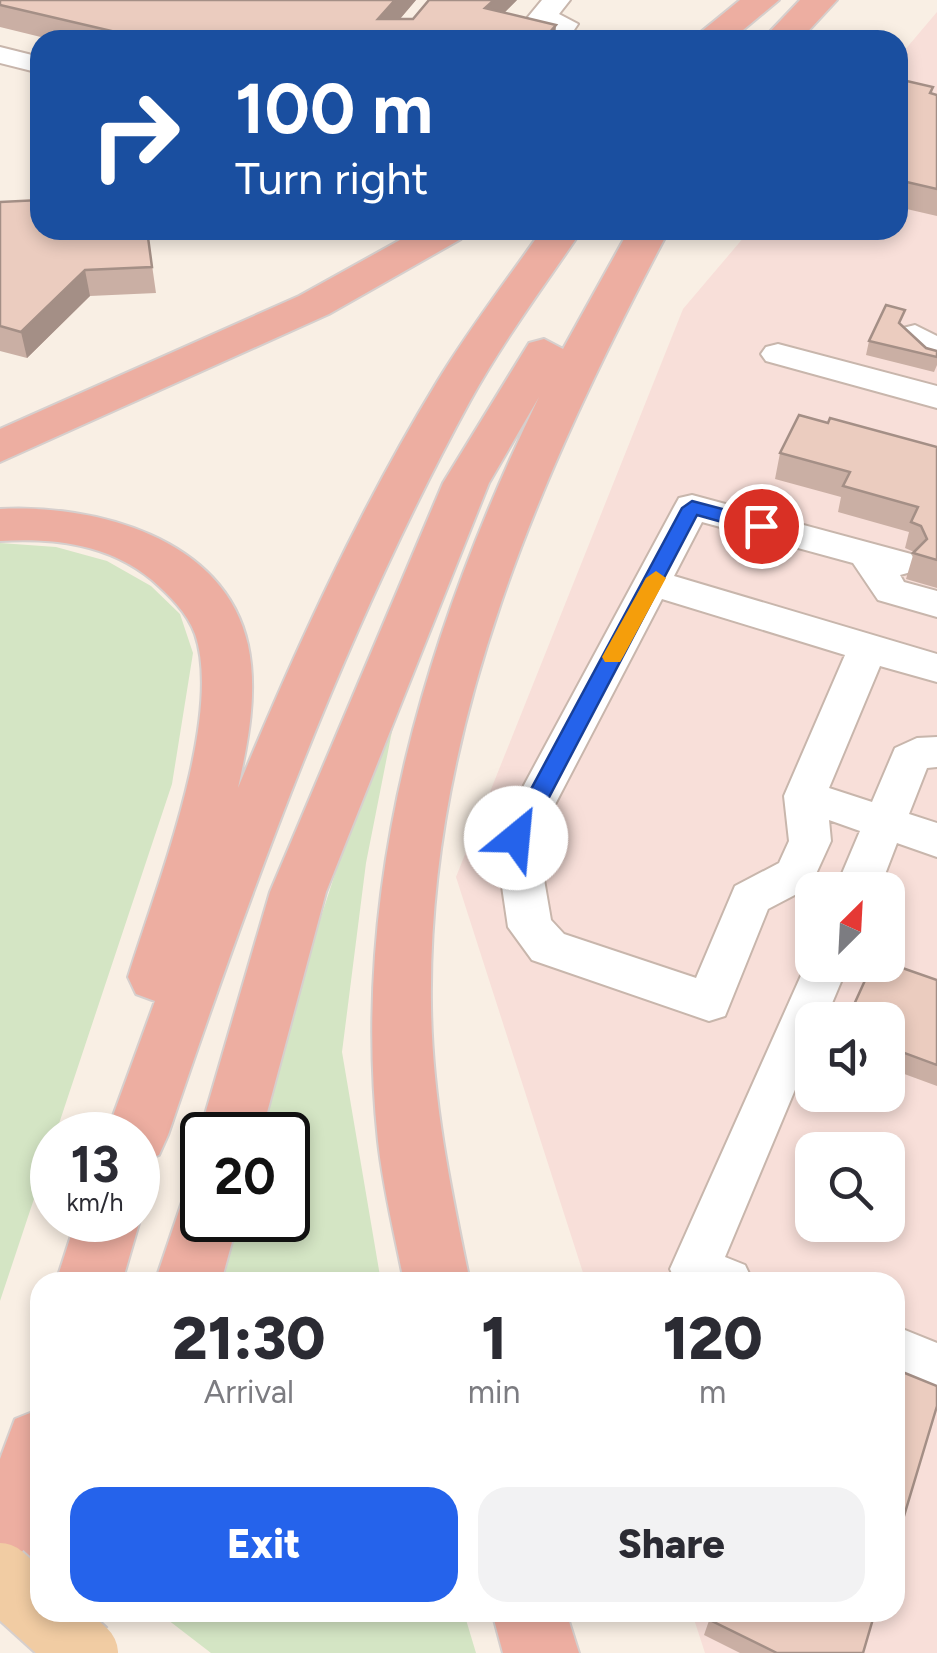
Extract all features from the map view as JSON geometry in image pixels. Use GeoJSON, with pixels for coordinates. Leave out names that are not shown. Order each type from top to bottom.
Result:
{"type":"FeatureCollection","features":[{"type":"Feature","properties":{"kind":"highway"},"geometry":{"type":"LineString","coordinates":[[723,30],[766,0]]}},
{"type":"Feature","properties":{"kind":"highway"},"geometry":{"type":"LineString","coordinates":[[738,30],[766,0]]}},
{"type":"Feature","properties":{"kind":"highway"},"geometry":{"type":"LineString","coordinates":[[790,30],[820,0]]}},
{"type":"Feature","properties":{"kind":"highway"},"geometry":{"type":"LineString","coordinates":[[0,447],[314,305],[429,240]]}},
{"type":"Feature","properties":{"kind":"highway"},"geometry":{"type":"LineString","coordinates":[[145,1112],[235,860],[323,645],[450,397],[555,240]]}},
{"type":"Feature","properties":{"kind":"highway"},"geometry":{"type":"LineString","coordinates":[[236,1112],[298,892],[466,483],[614,240]]}},
{"type":"Feature","properties":{"kind":"highway"},"geometry":{"type":"LineString","coordinates":[[435,1272],[413,1163],[401,1050],[400,957],[415,827],[442,696],[494,544],[548,416],[644,240]]}},
{"type":"Feature","properties":{"kind":"highway"},"geometry":{"type":"LineString","coordinates":[[0,525],[25,522],[70,528],[115,537],[155,556],[187,583],[211,613],[223,644],[229,691],[223,738],[142,1034],[127,1112]]}},
{"type":"Feature","properties":{"kind":"highway"},"geometry":{"type":"LineString","coordinates":[[92,1272],[101,1242]]}},
{"type":"Feature","properties":{"kind":"highway"},"geometry":{"type":"LineString","coordinates":[[191,1272],[200,1242]]}},
{"type":"Feature","properties":{"kind":"highway"},"geometry":{"type":"LineString","coordinates":[[0,1576],[30,1477]]}},
{"type":"Feature","properties":{"kind":"highway"},"geometry":{"type":"LineString","coordinates":[[84,1653],[92,1622]]}},
{"type":"Feature","properties":{"kind":"highway"},"geometry":{"type":"LineString","coordinates":[[532,1622],[541,1653]]}},
{"type":"Feature","properties":{"kind":"main road"},"geometry":{"type":"LineString","coordinates":[[0,1576],[30,1604]]}},
{"type":"Feature","properties":{"kind":"main road"},"geometry":{"type":"LineString","coordinates":[[50,1622],[84,1653]]}},
{"type":"Feature","properties":{"kind":"street"},"geometry":{"type":"LineString","coordinates":[[508,9],[554,14]]}},
{"type":"Feature","properties":{"kind":"street"},"geometry":{"type":"LineString","coordinates":[[0,55],[30,63]]}},
{"type":"Feature","properties":{"kind":"street"},"geometry":{"type":"LineString","coordinates":[[778,354],[937,396]]}},
{"type":"Feature","properties":{"kind":"street"},"geometry":{"type":"LineString","coordinates":[[868,648],[805,796],[810,841],[795,875],[751,898],[709,1002],[548,947],[530,927],[516,838],[692,508],[882,558],[891,592],[937,604]]}},
{"type":"Feature","properties":{"kind":"street"},"geometry":{"type":"LineString","coordinates":[[654,583],[937,668]]}},
{"type":"Feature","properties":{"kind":"street"},"geometry":{"type":"LineString","coordinates":[[865,872],[910,759],[917,753],[937,752]]}},
{"type":"Feature","properties":{"kind":"street"},"geometry":{"type":"LineString","coordinates":[[805,796],[937,840]]}},
{"type":"Feature","properties":{"kind":"street"},"geometry":{"type":"LineString","coordinates":[[702,1272],[694,1269],[818,982]]}},
{"type":"Feature","properties":{"kind":"street"},"geometry":{"type":"LineString","coordinates":[[905,1356],[937,1369]]}},
{"type":"Feature","properties":{"kind":"shaded area"},"geometry":{"type":"Polygon","coordinates":[[[937,12],[937,1653],[705,1653],[695,1622],[905,1622],[905,1272],[583,1272],[456,877],[683,309],[742,240],[908,240],[908,46],[937,12]]]}},
{"type":"Feature","properties":{"kind":"green space"},"geometry":{"type":"Polygon","coordinates":[[[0,543],[56,547],[107,561],[151,586],[180,614],[193,653],[172,784],[63,1112],[30,1112],[30,1211],[0,1301],[0,543]]]}},
{"type":"Feature","properties":{"kind":"green space"},"geometry":{"type":"Polygon","coordinates":[[[396,711],[366,863],[342,1052],[379,1272],[217,1272],[223,1242],[310,1242],[310,1112],[257,1112],[374,754],[396,711]]]}},
{"type":"Feature","properties":{"kind":"green space"},"geometry":{"type":"Polygon","coordinates":[[[171,1622],[467,1622],[476,1653],[211,1653],[171,1622]]]}},
{"type":"Feature","properties":{"kind":"building"},"geometry":{"type":"Polygon","coordinates":[[[0,0],[395,0],[378,19],[413,19],[429,0],[494,0],[485,8],[556,25],[552,30],[107,30],[0,5],[0,0]]]}},
{"type":"Feature","properties":{"kind":"building"},"geometry":{"type":"Polygon","coordinates":[[[908,81],[933,87],[930,93],[937,95],[937,189],[908,182],[908,81]]]}},
{"type":"Feature","properties":{"kind":"building"},"geometry":{"type":"Polygon","coordinates":[[[30,200],[30,240],[148,240],[152,267],[85,270],[21,332],[0,326],[0,202],[30,200]]]}},
{"type":"Feature","properties":{"kind":"building"},"geometry":{"type":"Polygon","coordinates":[[[886,305],[905,310],[899,323],[926,348],[937,351],[937,357],[869,341],[886,305]]]}},
{"type":"Feature","properties":{"kind":"building"},"geometry":{"type":"Polygon","coordinates":[[[799,415],[828,423],[830,418],[937,447],[937,560],[913,553],[927,539],[921,526],[911,522],[918,507],[843,486],[850,472],[780,453],[799,415]]]}},
{"type":"Feature","properties":{"kind":"building"},"geometry":{"type":"Polygon","coordinates":[[[905,969],[937,980],[937,1065],[905,1053],[905,1002],[855,1002],[864,982],[905,982],[905,969]]]}},
{"type":"Feature","properties":{"kind":"building"},"geometry":{"type":"Polygon","coordinates":[[[905,1373],[937,1386],[937,1406],[905,1513],[905,1373]]]}},
{"type":"Feature","properties":{"kind":"building"},"geometry":{"type":"Polygon","coordinates":[[[714,1622],[872,1622],[863,1653],[777,1653],[714,1622]]]}},
{"type":"Feature","properties":{"kind":"slow traffic"},"geometry":{"type":"LineString","coordinates":[[612,657],[656,578]]}},
{"type":"Feature","properties":{"kind":"route"},"geometry":{"type":"LineString","coordinates":[[516,838],[692,508],[761,526]]}}]}
